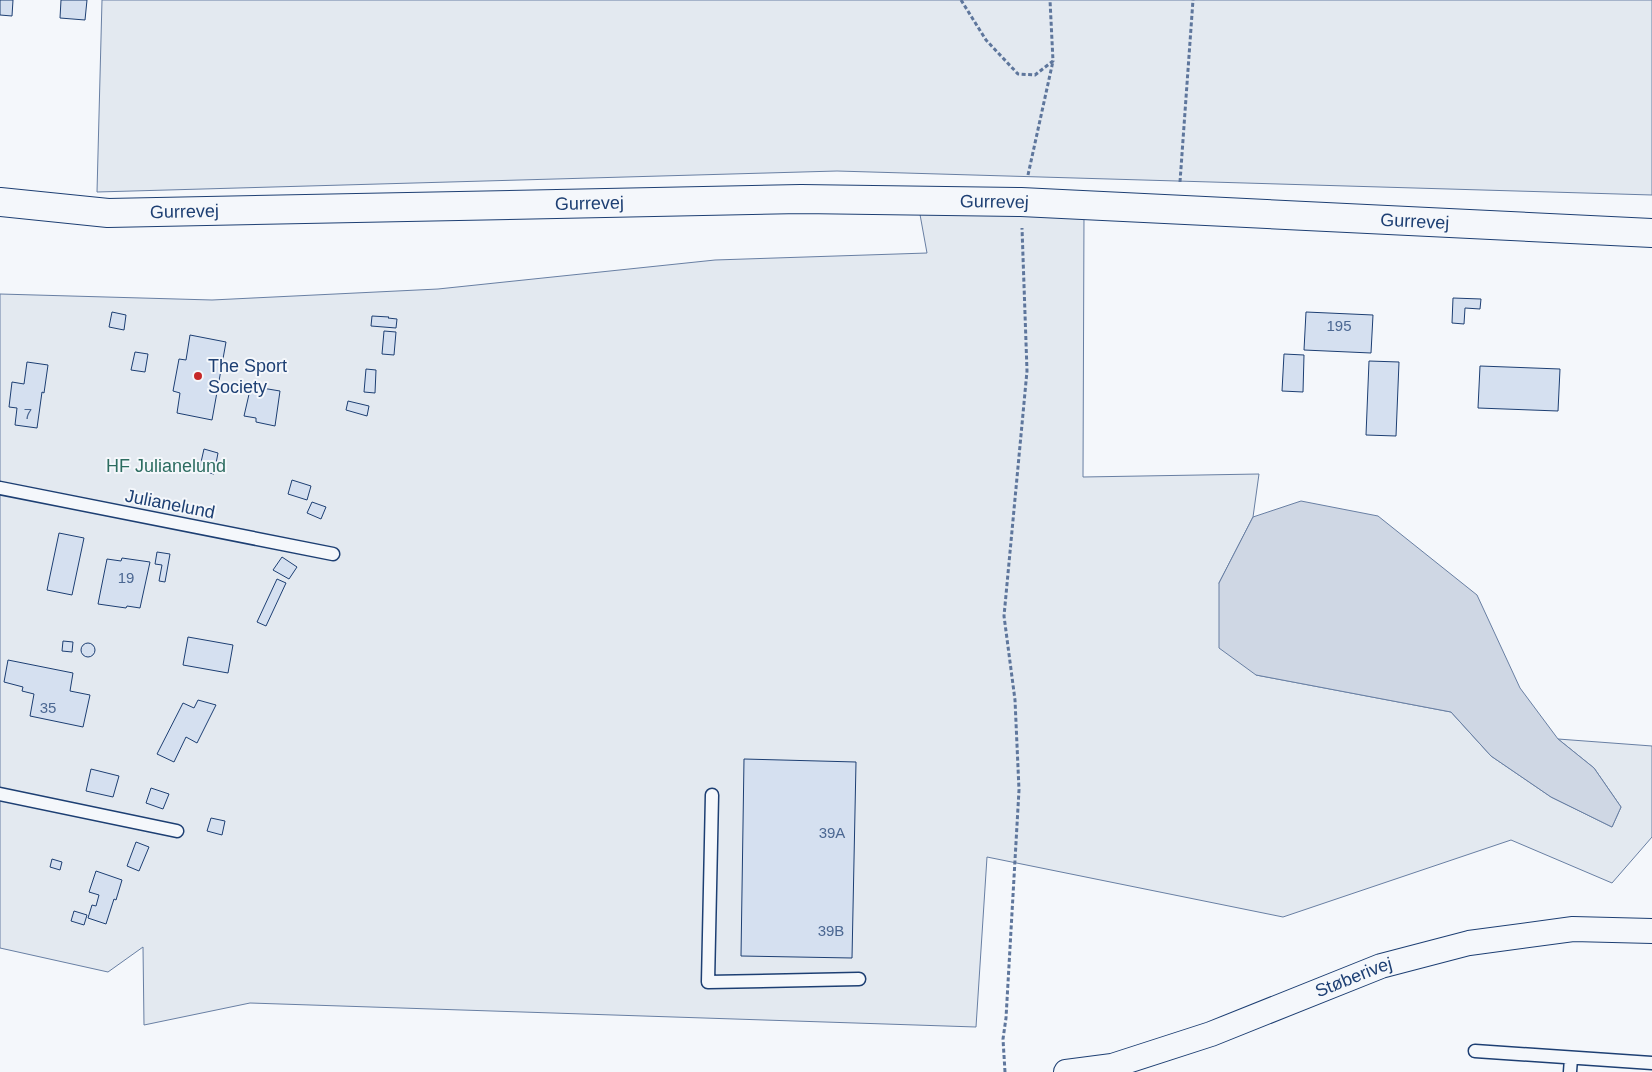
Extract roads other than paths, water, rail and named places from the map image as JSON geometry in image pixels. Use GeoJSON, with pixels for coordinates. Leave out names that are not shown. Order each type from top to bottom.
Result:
{"type":"FeatureCollection","features":[{"type":"Feature","properties":{"kind":"street","name":"Gurrevej"},"geometry":{"type":"LineString","coordinates":[[0,202],[108,213],[801,198],[1021,202],[1652,233]]}},
{"type":"Feature","properties":{"kind":"street","name":"Støberivej"},"geometry":{"type":"LineString","coordinates":[[1066,1072],[1112,1066],[1211,1034],[1381,966],[1469,943],[1573,929],[1652,931]]}},
{"type":"Feature","properties":{"kind":"lane","name":"Julianelund"},"geometry":{"type":"LineString","coordinates":[[0,488],[333,554]]}},
{"type":"Feature","properties":{"kind":"lane"},"geometry":{"type":"LineString","coordinates":[[0,794],[177,831]]}},
{"type":"Feature","properties":{"kind":"lane"},"geometry":{"type":"LineString","coordinates":[[712,796],[708,982],[859,979]]}},
{"type":"Feature","properties":{"kind":"lane"},"geometry":{"type":"LineString","coordinates":[[1475,1051],[1652,1063]]}},
{"type":"Feature","properties":{"kind":"lane"},"geometry":{"type":"LineString","coordinates":[[1570,1072],[1571,1058]]}},
{"type":"Feature","properties":{"kind":"place","name":"The Sport Society"},"geometry":{"type":"Point","coordinates":[198,376]}},
{"type":"Feature","properties":{"kind":"park label","name":"HF Julianelund"},"geometry":{"type":"Point","coordinates":[166,466]}}]}
